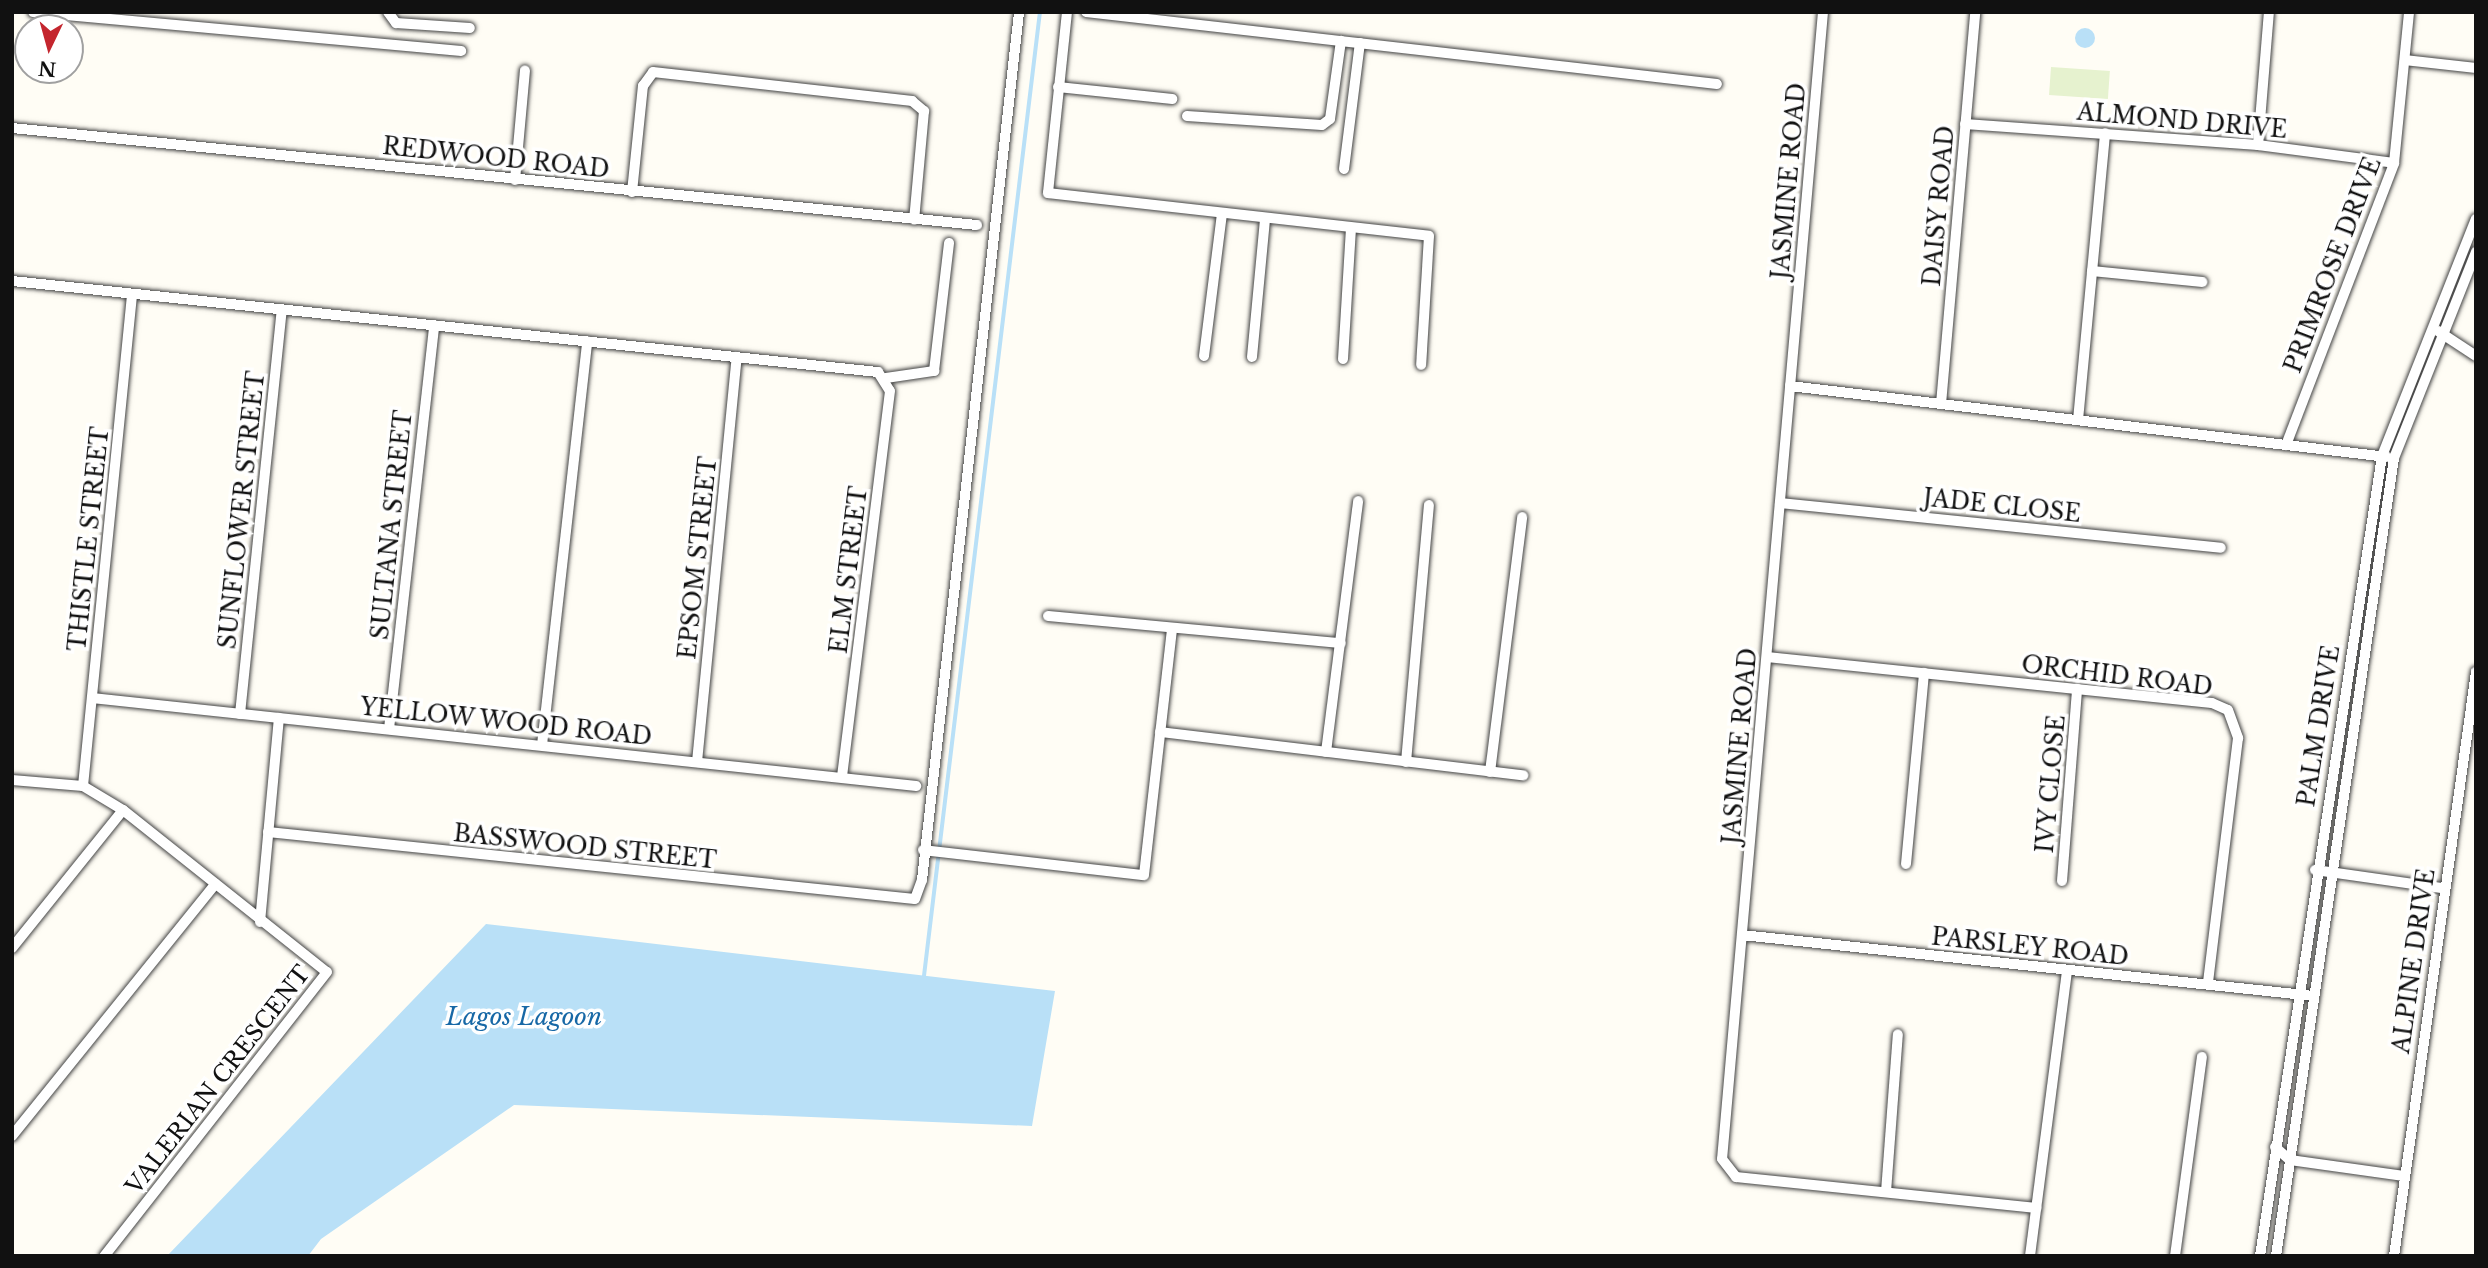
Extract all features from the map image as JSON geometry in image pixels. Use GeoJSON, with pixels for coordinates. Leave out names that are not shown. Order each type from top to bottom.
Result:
{"type":"FeatureCollection","features":[{"type":"Feature","properties":{"kind":"street"},"geometry":{"type":"LineString","coordinates":[[33,12],[461,51]]}},
{"type":"Feature","properties":{"kind":"street"},"geometry":{"type":"LineString","coordinates":[[388,12],[396,23],[470,28]]}},
{"type":"Feature","properties":{"kind":"street"},"geometry":{"type":"LineString","coordinates":[[1018,12],[926,850],[1144,875],[1172,631]]}},
{"type":"Feature","properties":{"kind":"street"},"geometry":{"type":"LineString","coordinates":[[1067,12],[1048,193],[1351,230],[1429,236],[1421,365]]}},
{"type":"Feature","properties":{"kind":"street"},"geometry":{"type":"LineString","coordinates":[[1086,12],[1717,85]]}},
{"type":"Feature","properties":{"kind":"street","name":"JASMINE ROAD"},"geometry":{"type":"LineString","coordinates":[[1823,12],[1722,1159],[1736,1177],[2036,1208]]}},
{"type":"Feature","properties":{"kind":"street","name":"DAISY ROAD"},"geometry":{"type":"LineString","coordinates":[[1941,404],[1975,12]]}},
{"type":"Feature","properties":{"kind":"street"},"geometry":{"type":"LineString","coordinates":[[2258,145],[2269,12]]}},
{"type":"Feature","properties":{"kind":"street","name":"PRIMROSE DRIVE"},"geometry":{"type":"LineString","coordinates":[[2286,445],[2394,163],[2409,12]]}},
{"type":"Feature","properties":{"kind":"street"},"geometry":{"type":"LineString","coordinates":[[1187,116],[1322,125],[1330,119],[1341,41]]}},
{"type":"Feature","properties":{"kind":"street"},"geometry":{"type":"LineString","coordinates":[[1344,170],[1360,43]]}},
{"type":"Feature","properties":{"kind":"street"},"geometry":{"type":"LineString","coordinates":[[2405,60],[2476,68]]}},
{"type":"Feature","properties":{"kind":"street"},"geometry":{"type":"LineString","coordinates":[[514,180],[525,70]]}},
{"type":"Feature","properties":{"kind":"street"},"geometry":{"type":"LineString","coordinates":[[632,192],[643,86],[653,72],[912,101],[924,111],[914,220]]}},
{"type":"Feature","properties":{"kind":"street"},"geometry":{"type":"LineString","coordinates":[[1058,87],[1172,99]]}},
{"type":"Feature","properties":{"kind":"street","name":"ALMOND DRIVE"},"geometry":{"type":"LineString","coordinates":[[1965,124],[2258,145],[2394,163]]}},
{"type":"Feature","properties":{"kind":"street","name":"REDWOOD ROAD"},"geometry":{"type":"LineString","coordinates":[[12,128],[977,225]]}},
{"type":"Feature","properties":{"kind":"street"},"geometry":{"type":"LineString","coordinates":[[2078,420],[2105,133]]}},
{"type":"Feature","properties":{"kind":"street"},"geometry":{"type":"LineString","coordinates":[[1204,356],[1222,214]]}},
{"type":"Feature","properties":{"kind":"street"},"geometry":{"type":"LineString","coordinates":[[1252,356],[1265,219]]}},
{"type":"Feature","properties":{"kind":"street","name":"PALM DRIVE"},"geometry":{"type":"LineString","coordinates":[[2260,1256],[2315,870],[2382,456],[2430,324],[2476,219]]}},
{"type":"Feature","properties":{"kind":"street"},"geometry":{"type":"LineString","coordinates":[[1343,359],[1351,230]]}},
{"type":"Feature","properties":{"kind":"street"},"geometry":{"type":"LineString","coordinates":[[12,281],[132,296],[737,357],[882,375],[934,371],[949,243]]}},
{"type":"Feature","properties":{"kind":"street","name":"PALM DRIVE"},"geometry":{"type":"LineString","coordinates":[[2276,1256],[2394,457],[2476,252]]}},
{"type":"Feature","properties":{"kind":"street"},"geometry":{"type":"LineString","coordinates":[[2092,271],[2202,282]]}},
{"type":"Feature","properties":{"kind":"street","name":"THISTLE STREET"},"geometry":{"type":"LineString","coordinates":[[83,786],[132,296]]}},
{"type":"Feature","properties":{"kind":"street","name":"SUNFLOWER STREET"},"geometry":{"type":"LineString","coordinates":[[240,714],[282,311]]}},
{"type":"Feature","properties":{"kind":"street"},"geometry":{"type":"LineString","coordinates":[[2430,324],[2476,356]]}},
{"type":"Feature","properties":{"kind":"street","name":"SULTANA STREET"},"geometry":{"type":"LineString","coordinates":[[388,729],[434,325]]}},
{"type":"Feature","properties":{"kind":"street"},"geometry":{"type":"LineString","coordinates":[[542,745],[586,342]]}},
{"type":"Feature","properties":{"kind":"street","name":"EPSOM STREET"},"geometry":{"type":"LineString","coordinates":[[697,762],[737,357]]}},
{"type":"Feature","properties":{"kind":"street","name":"ELM STREET"},"geometry":{"type":"LineString","coordinates":[[842,777],[890,391],[882,375]]}},
{"type":"Feature","properties":{"kind":"street"},"geometry":{"type":"LineString","coordinates":[[1790,386],[2394,457]]}},
{"type":"Feature","properties":{"kind":"street"},"geometry":{"type":"LineString","coordinates":[[1326,752],[1358,502]]}},
{"type":"Feature","properties":{"kind":"street","name":"JADE CLOSE"},"geometry":{"type":"LineString","coordinates":[[1780,503],[2221,548]]}},
{"type":"Feature","properties":{"kind":"street"},"geometry":{"type":"LineString","coordinates":[[1406,762],[1429,505]]}},
{"type":"Feature","properties":{"kind":"street"},"geometry":{"type":"LineString","coordinates":[[1490,772],[1522,517]]}},
{"type":"Feature","properties":{"kind":"street"},"geometry":{"type":"LineString","coordinates":[[1048,616],[1172,631],[1341,643]]}},
{"type":"Feature","properties":{"kind":"street","name":"ORCHID ROAD"},"geometry":{"type":"LineString","coordinates":[[1767,657],[2077,689],[2228,710],[2238,738],[2208,984]]}},
{"type":"Feature","properties":{"kind":"street","name":"ALPINE DRIVE"},"geometry":{"type":"LineString","coordinates":[[2394,1256],[2442,888],[2476,672]]}},
{"type":"Feature","properties":{"kind":"street"},"geometry":{"type":"LineString","coordinates":[[1906,864],[1924,674]]}},
{"type":"Feature","properties":{"kind":"street","name":"IVY CLOSE"},"geometry":{"type":"LineString","coordinates":[[2062,881],[2077,689]]}},
{"type":"Feature","properties":{"kind":"street","name":"YELLOW WOOD ROAD"},"geometry":{"type":"LineString","coordinates":[[92,698],[916,786]]}},
{"type":"Feature","properties":{"kind":"street"},"geometry":{"type":"LineString","coordinates":[[260,922],[279,718]]}},
{"type":"Feature","properties":{"kind":"street"},"geometry":{"type":"LineString","coordinates":[[1160,732],[1523,775]]}},
{"type":"Feature","properties":{"kind":"street"},"geometry":{"type":"LineString","coordinates":[[12,780],[83,786]]}},
{"type":"Feature","properties":{"kind":"street","name":"VALERIAN CRESCENT"},"geometry":{"type":"LineString","coordinates":[[83,786],[123,810],[260,922],[322,962],[324,983],[104,1256]]}},
{"type":"Feature","properties":{"kind":"street"},"geometry":{"type":"LineString","coordinates":[[12,948],[123,810]]}},
{"type":"Feature","properties":{"kind":"street","name":"BASSWOOD STREET"},"geometry":{"type":"LineString","coordinates":[[268,832],[898,900],[919,893],[926,850]]}},
{"type":"Feature","properties":{"kind":"street"},"geometry":{"type":"LineString","coordinates":[[2315,870],[2442,888]]}},
{"type":"Feature","properties":{"kind":"street"},"geometry":{"type":"LineString","coordinates":[[12,1136],[215,884]]}},
{"type":"Feature","properties":{"kind":"street","name":"PARSLEY ROAD"},"geometry":{"type":"LineString","coordinates":[[1742,936],[2314,996]]}},
{"type":"Feature","properties":{"kind":"street"},"geometry":{"type":"LineString","coordinates":[[2030,1256],[2067,970]]}},
{"type":"Feature","properties":{"kind":"street"},"geometry":{"type":"LineString","coordinates":[[1886,1192],[1898,1034]]}},
{"type":"Feature","properties":{"kind":"street"},"geometry":{"type":"LineString","coordinates":[[2175,1256],[2202,1057]]}},
{"type":"Feature","properties":{"kind":"street"},"geometry":{"type":"LineString","coordinates":[[2275,1147],[2290,1160],[2404,1176]]}},
{"type":"Feature","properties":{"kind":"green space"},"geometry":{"type":"Polygon","coordinates":[[[2051,67],[2110,71],[2108,99],[2049,95],[2051,67]]]}},
{"type":"Feature","properties":{"kind":"water"},"geometry":{"type":"Polygon","coordinates":[[[2081,28],[2089,28],[2095,38],[2089,48],[2081,48],[2075,42],[2075,34],[2081,28]]]}},
{"type":"Feature","properties":{"kind":"water","name":"Lagos Lagoon"},"geometry":{"type":"Polygon","coordinates":[[[486,924],[1055,991],[1032,1126],[514,1105],[321,1239],[308,1256],[167,1256],[486,924]]]}},
{"type":"Feature","properties":{"kind":"waterway"},"geometry":{"type":"LineString","coordinates":[[924,976],[1040,12]]}}]}
